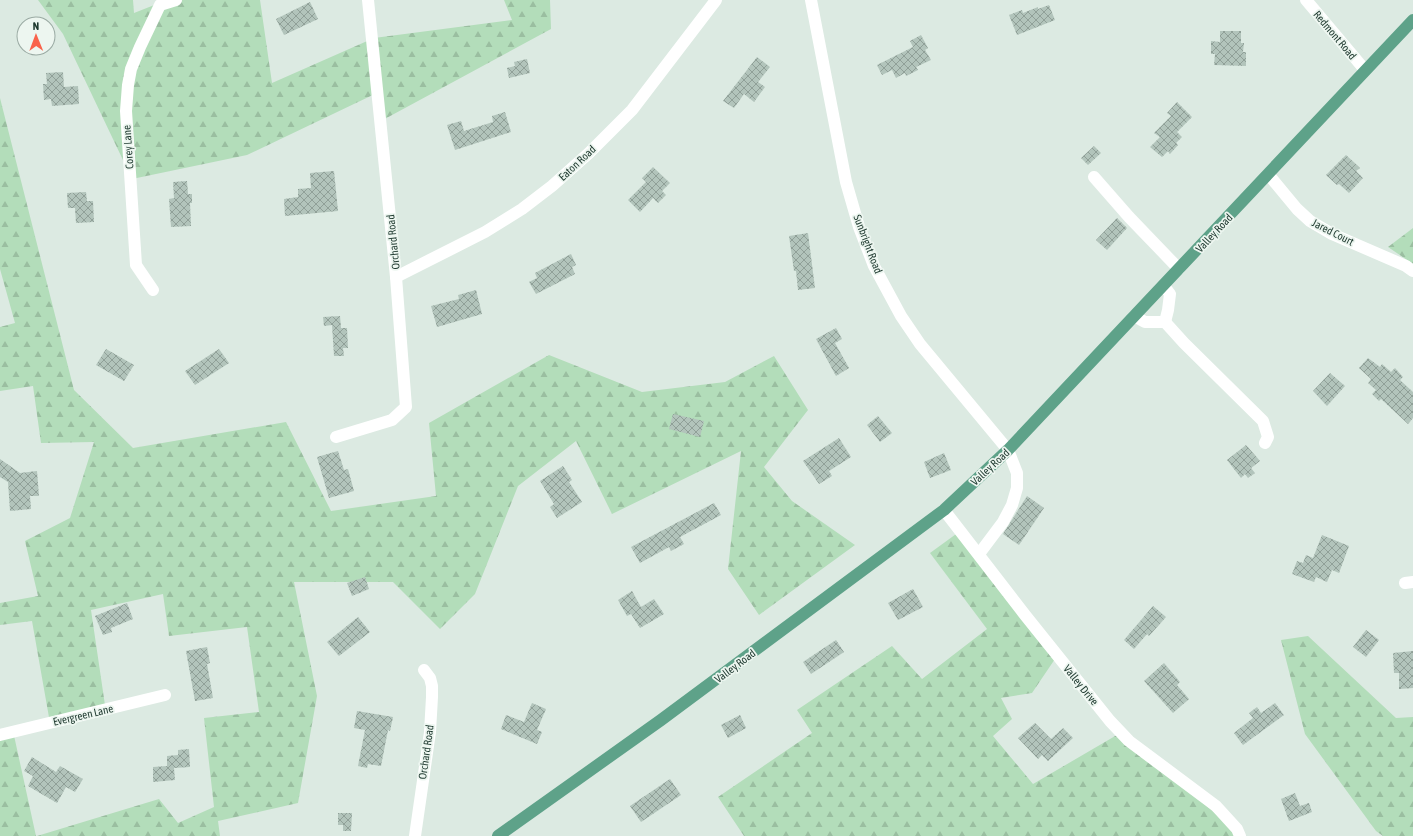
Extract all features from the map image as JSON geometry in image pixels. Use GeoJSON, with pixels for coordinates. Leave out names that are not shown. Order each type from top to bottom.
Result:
{"type":"FeatureCollection","features":[{"type":"Feature","properties":{"kind":"main road","name":"Valley Road"},"geometry":{"type":"LineString","coordinates":[[498,836],[661,720],[944,510],[1008,450],[1413,20]]}},
{"type":"Feature","properties":{"kind":"street","name":"Corey Lane"},"geometry":{"type":"LineString","coordinates":[[153,290],[136,265],[126,111],[128,85],[131,69],[160,5],[176,0]]}},
{"type":"Feature","properties":{"kind":"street","name":"Orchard Road"},"geometry":{"type":"LineString","coordinates":[[336,437],[392,420],[406,407],[396,277],[368,0]]}},
{"type":"Feature","properties":{"kind":"street","name":"Eaton Road"},"geometry":{"type":"LineString","coordinates":[[396,277],[485,232],[522,209],[552,186],[589,153],[632,110],[716,0]]}},
{"type":"Feature","properties":{"kind":"street","name":"Sunbright Road"},"geometry":{"type":"LineString","coordinates":[[811,0],[846,182],[859,227],[874,266],[901,316],[920,344],[1008,450],[1017,473],[1017,488],[1012,505],[1002,522],[979,554]]}},
{"type":"Feature","properties":{"kind":"street","name":"Redmont Road"},"geometry":{"type":"LineString","coordinates":[[1306,0],[1365,70]]}},
{"type":"Feature","properties":{"kind":"street","name":"Jared Court"},"geometry":{"type":"LineString","coordinates":[[1268,174],[1297,209],[1310,221],[1332,234],[1406,266],[1413,271]]}},
{"type":"Feature","properties":{"kind":"street"},"geometry":{"type":"LineString","coordinates":[[1094,177],[1129,217],[1179,269]]}},
{"type":"Feature","properties":{"kind":"street"},"geometry":{"type":"LineString","coordinates":[[1164,286],[1170,294],[1165,322]]}},
{"type":"Feature","properties":{"kind":"street"},"geometry":{"type":"LineString","coordinates":[[1134,316],[1145,322],[1165,322],[1184,343],[1263,421],[1268,437],[1265,443]]}},
{"type":"Feature","properties":{"kind":"street","name":"Valley Drive"},"geometry":{"type":"LineString","coordinates":[[944,510],[1110,721],[1129,740],[1216,806],[1237,829],[1240,836]]}},
{"type":"Feature","properties":{"kind":"street","name":"Orchard Road"},"geometry":{"type":"LineString","coordinates":[[415,836],[430,732],[432,697],[430,678],[424,670]]}},
{"type":"Feature","properties":{"kind":"street","name":"Evergreen Lane"},"geometry":{"type":"LineString","coordinates":[[0,735],[165,695]]}},
{"type":"Feature","properties":{"kind":"green space"},"geometry":{"type":"Polygon","coordinates":[[[38,0],[133,0],[134,13],[167,0],[260,0],[272,83],[374,38],[512,20],[504,0],[550,0],[551,29],[381,121],[379,92],[247,155],[132,179],[63,34],[56,24],[56,16],[50,16],[38,0]]]}},
{"type":"Feature","properties":{"kind":"green space"},"geometry":{"type":"Polygon","coordinates":[[[0,98],[74,390],[133,448],[286,422],[331,511],[436,496],[429,423],[549,355],[642,392],[725,382],[774,356],[808,410],[764,467],[792,501],[855,545],[759,615],[728,569],[741,451],[612,514],[576,441],[518,486],[475,594],[440,629],[393,582],[294,582],[317,696],[298,803],[218,821],[220,836],[37,836],[159,799],[178,823],[214,807],[204,718],[259,712],[247,627],[169,636],[163,594],[91,610],[106,712],[50,723],[32,621],[0,625],[0,603],[38,596],[25,541],[70,518],[94,442],[41,443],[33,386],[0,391],[0,327],[15,323],[0,269],[0,98]]]}},
{"type":"Feature","properties":{"kind":"green space"},"geometry":{"type":"Polygon","coordinates":[[[1413,228],[1413,264],[1388,247],[1413,228]]]}},
{"type":"Feature","properties":{"kind":"green space"},"geometry":{"type":"Polygon","coordinates":[[[963,529],[1057,656],[1032,693],[1001,698],[1012,719],[993,736],[1033,784],[1122,732],[1241,836],[744,836],[718,797],[812,733],[797,710],[892,646],[922,679],[987,629],[930,553],[963,529]]]}},
{"type":"Feature","properties":{"kind":"green space"},"geometry":{"type":"Polygon","coordinates":[[[1308,636],[1396,718],[1413,717],[1413,836],[1383,836],[1376,831],[1305,734],[1281,640],[1308,636]]]}},
{"type":"Feature","properties":{"kind":"green space"},"geometry":{"type":"Polygon","coordinates":[[[13,731],[36,836],[0,836],[0,734],[13,731]]]}},
{"type":"Feature","properties":{"kind":"building"},"geometry":{"type":"Polygon","coordinates":[[[310,2],[318,19],[284,35],[276,19],[310,2]]]}},
{"type":"Feature","properties":{"kind":"building"},"geometry":{"type":"Polygon","coordinates":[[[1049,5],[1055,20],[1017,35],[1009,15],[1022,10],[1023,13],[1038,7],[1038,9],[1049,5]]]}},
{"type":"Feature","properties":{"kind":"building"},"geometry":{"type":"Polygon","coordinates":[[[1220,31],[1241,31],[1241,43],[1244,43],[1243,52],[1246,52],[1246,66],[1214,65],[1215,54],[1211,54],[1211,41],[1220,42],[1220,31]]]}},
{"type":"Feature","properties":{"kind":"building"},"geometry":{"type":"Polygon","coordinates":[[[921,35],[928,48],[925,50],[931,60],[916,67],[918,70],[906,76],[905,73],[896,78],[892,70],[882,75],[877,65],[913,47],[910,41],[921,35]]]}},
{"type":"Feature","properties":{"kind":"building"},"geometry":{"type":"Polygon","coordinates":[[[757,57],[770,67],[758,82],[765,87],[754,102],[744,94],[734,108],[723,101],[757,57]]]}},
{"type":"Feature","properties":{"kind":"building"},"geometry":{"type":"Polygon","coordinates":[[[527,59],[530,73],[509,78],[507,68],[515,66],[514,62],[527,59]]]}},
{"type":"Feature","properties":{"kind":"building"},"geometry":{"type":"Polygon","coordinates":[[[63,72],[64,87],[78,86],[79,104],[52,106],[51,99],[44,100],[43,84],[47,84],[46,73],[63,72]]]}},
{"type":"Feature","properties":{"kind":"building"},"geometry":{"type":"Polygon","coordinates":[[[1177,102],[1192,117],[1177,132],[1182,137],[1176,143],[1178,145],[1170,154],[1168,151],[1162,157],[1150,147],[1160,137],[1154,133],[1171,116],[1167,113],[1177,102]]]}},
{"type":"Feature","properties":{"kind":"building"},"geometry":{"type":"Polygon","coordinates":[[[505,112],[511,132],[455,150],[447,125],[461,121],[464,131],[493,122],[492,116],[505,112]]]}},
{"type":"Feature","properties":{"kind":"building"},"geometry":{"type":"Polygon","coordinates":[[[1094,146],[1101,153],[1088,165],[1081,158],[1094,146]]]}},
{"type":"Feature","properties":{"kind":"building"},"geometry":{"type":"Polygon","coordinates":[[[1346,155],[1360,168],[1356,171],[1363,178],[1349,193],[1326,175],[1346,155]]]}},
{"type":"Feature","properties":{"kind":"building"},"geometry":{"type":"Polygon","coordinates":[[[653,167],[670,183],[662,191],[666,195],[658,203],[653,198],[640,212],[628,200],[646,182],[642,178],[653,167]]]}},
{"type":"Feature","properties":{"kind":"building"},"geometry":{"type":"Polygon","coordinates":[[[334,171],[338,211],[285,216],[284,199],[298,197],[298,189],[311,188],[310,173],[334,171]]]}},
{"type":"Feature","properties":{"kind":"building"},"geometry":{"type":"Polygon","coordinates":[[[187,181],[188,194],[192,194],[192,203],[190,203],[191,226],[171,227],[169,199],[174,198],[173,182],[187,181]]]}},
{"type":"Feature","properties":{"kind":"building"},"geometry":{"type":"Polygon","coordinates":[[[86,192],[87,201],[93,201],[94,222],[76,223],[75,208],[68,208],[67,193],[86,192]]]}},
{"type":"Feature","properties":{"kind":"building"},"geometry":{"type":"Polygon","coordinates":[[[1117,218],[1127,228],[1107,250],[1096,240],[1117,218]]]}},
{"type":"Feature","properties":{"kind":"building"},"geometry":{"type":"Polygon","coordinates":[[[808,233],[815,288],[798,290],[789,236],[808,233]]]}},
{"type":"Feature","properties":{"kind":"building"},"geometry":{"type":"Polygon","coordinates":[[[571,254],[576,265],[572,267],[575,274],[536,294],[529,282],[537,278],[535,273],[571,254]]]}},
{"type":"Feature","properties":{"kind":"building"},"geometry":{"type":"Polygon","coordinates":[[[476,290],[482,314],[437,327],[431,306],[459,299],[458,295],[476,290]]]}},
{"type":"Feature","properties":{"kind":"building"},"geometry":{"type":"Polygon","coordinates":[[[340,316],[341,328],[347,328],[348,348],[343,348],[344,356],[334,356],[332,325],[324,326],[323,317],[340,316]]]}},
{"type":"Feature","properties":{"kind":"building"},"geometry":{"type":"Polygon","coordinates":[[[836,328],[842,339],[835,343],[849,368],[836,376],[816,339],[836,328]]]}},
{"type":"Feature","properties":{"kind":"building"},"geometry":{"type":"Polygon","coordinates":[[[106,349],[134,365],[124,381],[96,365],[106,349]]]}},
{"type":"Feature","properties":{"kind":"building"},"geometry":{"type":"Polygon","coordinates":[[[219,349],[229,363],[195,385],[185,371],[219,349]]]}},
{"type":"Feature","properties":{"kind":"building"},"geometry":{"type":"Polygon","coordinates":[[[1368,358],[1380,367],[1382,364],[1391,372],[1395,368],[1403,377],[1400,380],[1413,392],[1413,418],[1408,424],[1381,399],[1379,401],[1372,394],[1376,390],[1368,383],[1371,379],[1359,368],[1368,358]]]}},
{"type":"Feature","properties":{"kind":"building"},"geometry":{"type":"Polygon","coordinates":[[[1330,373],[1345,386],[1327,406],[1313,391],[1330,373]]]}},
{"type":"Feature","properties":{"kind":"building"},"geometry":{"type":"Polygon","coordinates":[[[673,414],[704,421],[700,437],[669,429],[673,414]]]}},
{"type":"Feature","properties":{"kind":"building"},"geometry":{"type":"Polygon","coordinates":[[[878,416],[892,433],[880,442],[867,425],[878,416]]]}},
{"type":"Feature","properties":{"kind":"building"},"geometry":{"type":"Polygon","coordinates":[[[839,438],[851,457],[829,471],[832,476],[819,484],[803,461],[839,438]]]}},
{"type":"Feature","properties":{"kind":"building"},"geometry":{"type":"Polygon","coordinates":[[[1246,445],[1260,461],[1251,468],[1255,473],[1248,478],[1245,474],[1241,478],[1227,460],[1246,445]]]}},
{"type":"Feature","properties":{"kind":"building"},"geometry":{"type":"Polygon","coordinates":[[[338,451],[344,470],[348,469],[354,491],[329,498],[317,457],[338,451]]]}},
{"type":"Feature","properties":{"kind":"building"},"geometry":{"type":"Polygon","coordinates":[[[944,453],[951,470],[930,478],[924,462],[944,453]]]}},
{"type":"Feature","properties":{"kind":"building"},"geometry":{"type":"Polygon","coordinates":[[[0,459],[20,473],[37,471],[39,496],[30,496],[31,509],[10,511],[8,482],[0,477],[0,459]]]}},
{"type":"Feature","properties":{"kind":"building"},"geometry":{"type":"Polygon","coordinates":[[[563,466],[572,480],[569,482],[582,502],[557,518],[550,507],[554,504],[540,481],[563,466]]]}},
{"type":"Feature","properties":{"kind":"building"},"geometry":{"type":"Polygon","coordinates":[[[1027,496],[1044,508],[1019,545],[1003,534],[1027,496]]]}},
{"type":"Feature","properties":{"kind":"building"},"geometry":{"type":"Polygon","coordinates":[[[714,503],[721,515],[680,537],[684,544],[671,551],[669,547],[640,563],[631,547],[714,503]]]}},
{"type":"Feature","properties":{"kind":"building"},"geometry":{"type":"Polygon","coordinates":[[[1322,535],[1349,546],[1339,573],[1332,570],[1327,582],[1316,577],[1314,582],[1292,574],[1297,561],[1303,563],[1306,555],[1313,558],[1322,535]]]}},
{"type":"Feature","properties":{"kind":"building"},"geometry":{"type":"Polygon","coordinates":[[[365,577],[369,589],[352,596],[347,583],[365,577]]]}},
{"type":"Feature","properties":{"kind":"building"},"geometry":{"type":"Polygon","coordinates":[[[913,589],[923,607],[898,620],[888,603],[913,589]]]}},
{"type":"Feature","properties":{"kind":"building"},"geometry":{"type":"Polygon","coordinates":[[[632,591],[641,607],[654,599],[664,614],[640,628],[631,614],[627,616],[618,600],[632,591]]]}},
{"type":"Feature","properties":{"kind":"building"},"geometry":{"type":"Polygon","coordinates":[[[127,603],[133,619],[111,628],[112,632],[103,635],[95,616],[127,603]]]}},
{"type":"Feature","properties":{"kind":"building"},"geometry":{"type":"Polygon","coordinates":[[[1153,606],[1166,617],[1149,636],[1147,634],[1134,649],[1124,640],[1153,606]]]}},
{"type":"Feature","properties":{"kind":"building"},"geometry":{"type":"Polygon","coordinates":[[[358,617],[370,632],[339,656],[327,642],[358,617]]]}},
{"type":"Feature","properties":{"kind":"building"},"geometry":{"type":"Polygon","coordinates":[[[1366,630],[1379,640],[1366,657],[1353,647],[1366,630]]]}},
{"type":"Feature","properties":{"kind":"building"},"geometry":{"type":"Polygon","coordinates":[[[836,640],[844,652],[811,674],[803,662],[836,640]]]}},
{"type":"Feature","properties":{"kind":"building"},"geometry":{"type":"Polygon","coordinates":[[[207,647],[210,663],[207,664],[213,698],[195,701],[186,651],[207,647]]]}},
{"type":"Feature","properties":{"kind":"building"},"geometry":{"type":"Polygon","coordinates":[[[1413,651],[1413,688],[1399,689],[1399,673],[1394,673],[1393,653],[1413,651]]]}},
{"type":"Feature","properties":{"kind":"building"},"geometry":{"type":"Polygon","coordinates":[[[1164,663],[1180,682],[1177,685],[1189,699],[1173,713],[1144,681],[1164,663]]]}},
{"type":"Feature","properties":{"kind":"building"},"geometry":{"type":"Polygon","coordinates":[[[532,703],[546,709],[537,730],[542,732],[537,744],[501,729],[506,715],[524,722],[532,703]]]}},
{"type":"Feature","properties":{"kind":"building"},"geometry":{"type":"Polygon","coordinates":[[[1275,703],[1284,715],[1243,745],[1234,733],[1253,718],[1249,713],[1257,707],[1261,713],[1275,703]]]}},
{"type":"Feature","properties":{"kind":"building"},"geometry":{"type":"Polygon","coordinates":[[[357,711],[393,717],[390,731],[388,730],[381,766],[368,764],[367,768],[358,766],[365,730],[354,728],[357,711]]]}},
{"type":"Feature","properties":{"kind":"building"},"geometry":{"type":"Polygon","coordinates":[[[740,715],[746,728],[728,738],[721,725],[740,715]]]}},
{"type":"Feature","properties":{"kind":"building"},"geometry":{"type":"Polygon","coordinates":[[[1035,723],[1051,739],[1063,728],[1073,738],[1048,761],[1042,755],[1038,759],[1018,738],[1035,723]]]}},
{"type":"Feature","properties":{"kind":"building"},"geometry":{"type":"Polygon","coordinates":[[[189,749],[190,767],[174,768],[175,780],[153,782],[153,767],[167,766],[167,756],[178,755],[178,750],[189,749]]]}},
{"type":"Feature","properties":{"kind":"building"},"geometry":{"type":"Polygon","coordinates":[[[32,757],[56,772],[60,766],[83,779],[75,792],[66,787],[57,803],[28,786],[33,776],[24,771],[32,757]]]}},
{"type":"Feature","properties":{"kind":"building"},"geometry":{"type":"Polygon","coordinates":[[[670,779],[681,795],[641,822],[630,806],[670,779]]]}},
{"type":"Feature","properties":{"kind":"building"},"geometry":{"type":"Polygon","coordinates":[[[1295,793],[1300,806],[1309,803],[1312,812],[1289,821],[1281,799],[1295,793]]]}},
{"type":"Feature","properties":{"kind":"building"},"geometry":{"type":"Polygon","coordinates":[[[338,813],[352,813],[351,831],[343,831],[343,825],[338,825],[338,813]]]}}]}
